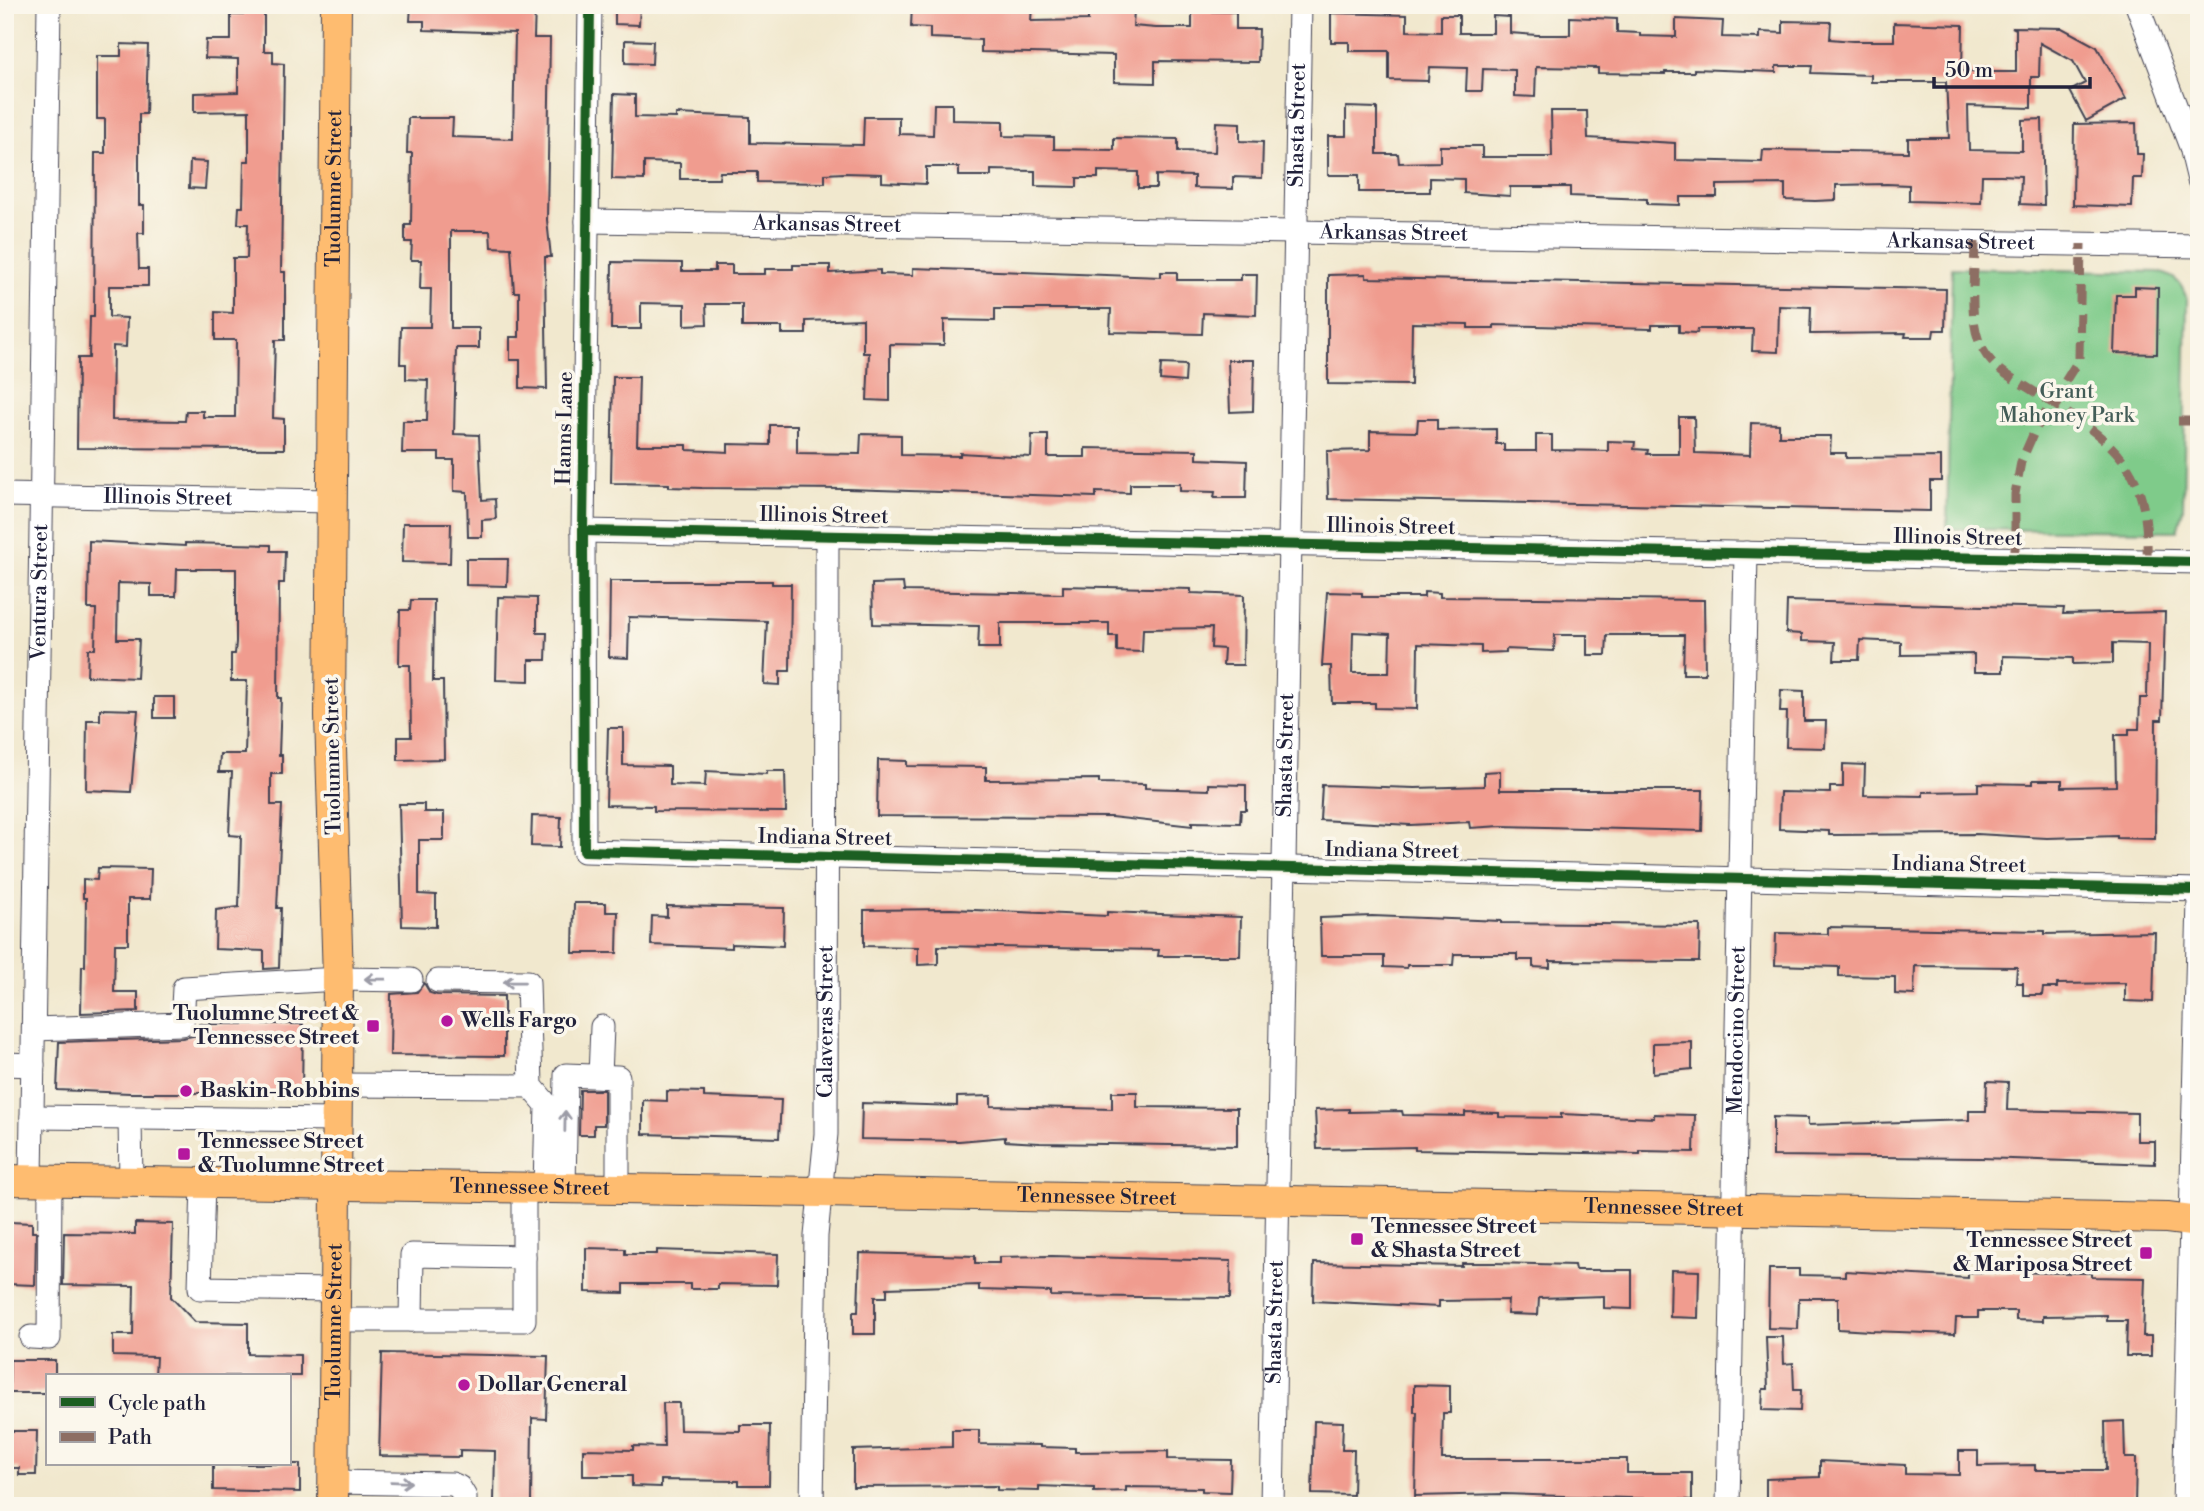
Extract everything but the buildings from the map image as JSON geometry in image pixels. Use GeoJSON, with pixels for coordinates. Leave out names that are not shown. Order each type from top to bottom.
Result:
{"type":"FeatureCollection","features":[{"type":"Feature","properties":{"kind":"main road","name":"Tuolumne Street"},"geometry":{"type":"LineString","coordinates":[[333,1494],[338,979],[330,716],[336,5]]}},
{"type":"Feature","properties":{"kind":"main road","name":"Tennessee Street"},"geometry":{"type":"LineString","coordinates":[[29,1180],[819,1192],[2196,1219]]}},
{"type":"Feature","properties":{"kind":"street","name":"Ventura Street"},"geometry":{"type":"LineString","coordinates":[[31,1337],[49,1338],[29,1180],[34,1029],[49,5]]}},
{"type":"Feature","properties":{"kind":"street","name":"Hanns Lane"},"geometry":{"type":"LineString","coordinates":[[584,851],[583,531],[590,5]]}},
{"type":"Feature","properties":{"kind":"street","name":"Shasta Street"},"geometry":{"type":"LineString","coordinates":[[1272,1506],[1300,5]]}},
{"type":"Feature","properties":{"kind":"street"},"geometry":{"type":"LineString","coordinates":[[2137,5],[2190,147],[2199,180]]}},
{"type":"Feature","properties":{"kind":"street","name":"Arkansas Street"},"geometry":{"type":"LineString","coordinates":[[587,220],[2199,246]]}},
{"type":"Feature","properties":{"kind":"street","name":"Illinois Street"},"geometry":{"type":"LineString","coordinates":[[5,495],[331,501]]}},
{"type":"Feature","properties":{"kind":"street","name":"Illinois Street"},"geometry":{"type":"LineString","coordinates":[[583,531],[2199,562]]}},
{"type":"Feature","properties":{"kind":"street","name":"Calaveras Street"},"geometry":{"type":"LineString","coordinates":[[812,1506],[819,1192],[826,1134],[827,536]]}},
{"type":"Feature","properties":{"kind":"street","name":"Mendocino Street"},"geometry":{"type":"LineString","coordinates":[[1728,1506],[1746,553]]}},
{"type":"Feature","properties":{"kind":"street","name":"Indiana Street"},"geometry":{"type":"LineString","coordinates":[[584,851],[2199,890]]}},
{"type":"Feature","properties":{"kind":"street"},"geometry":{"type":"LineString","coordinates":[[2184,1506],[2196,1219],[2199,899]]}},
{"type":"Feature","properties":{"kind":"street"},"geometry":{"type":"LineString","coordinates":[[34,1029],[182,1024],[184,988],[338,979],[411,980]]}},
{"type":"Feature","properties":{"kind":"street"},"geometry":{"type":"LineString","coordinates":[[438,981],[528,982],[531,1086],[547,1104],[545,1188]]}},
{"type":"Feature","properties":{"kind":"street"},"geometry":{"type":"LineString","coordinates":[[600,1076],[602,1027]]}},
{"type":"Feature","properties":{"kind":"street"},"geometry":{"type":"LineString","coordinates":[[5,1064],[33,1065]]}},
{"type":"Feature","properties":{"kind":"street"},"geometry":{"type":"LineString","coordinates":[[203,1183],[201,1288],[334,1305],[411,1320],[524,1320],[524,1257],[545,1188],[566,1075],[618,1077],[618,1190]]}},
{"type":"Feature","properties":{"kind":"street"},"geometry":{"type":"LineString","coordinates":[[337,1085],[531,1086]]}},
{"type":"Feature","properties":{"kind":"street"},"geometry":{"type":"LineString","coordinates":[[32,1117],[337,1120]]}},
{"type":"Feature","properties":{"kind":"street"},"geometry":{"type":"LineString","coordinates":[[130,1118],[131,1182]]}},
{"type":"Feature","properties":{"kind":"street"},"geometry":{"type":"LineString","coordinates":[[411,1320],[412,1255],[524,1257]]}},
{"type":"Feature","properties":{"kind":"street"},"geometry":{"type":"LineString","coordinates":[[333,1494],[452,1484],[459,1487],[465,1497],[465,1506]]}},
{"type":"Feature","properties":{"kind":"green space","name":"Grant Mahoney Park"},"geometry":{"type":"Polygon","coordinates":[[[1952,268],[2159,272],[2178,281],[2187,300],[2183,509],[2177,531],[1947,529],[1952,268]]]}},
{"type":"Feature","properties":{"kind":"marked path"},"geometry":{"type":"LineString","coordinates":[[1975,242],[1973,310],[1982,348],[2003,372],[2082,423],[2119,456],[2132,475],[2141,498],[2146,526],[2147,561]]}},
{"type":"Feature","properties":{"kind":"marked path"},"geometry":{"type":"LineString","coordinates":[[2015,558],[2015,494],[2021,462],[2035,430],[2079,359],[2081,244]]}},
{"type":"Feature","properties":{"kind":"marked path"},"geometry":{"type":"LineString","coordinates":[[2178,421],[2199,421]]}},
{"type":"Feature","properties":{"kind":"cycle path"},"geometry":{"type":"LineString","coordinates":[[590,5],[583,531],[584,851],[2199,890]]}},
{"type":"Feature","properties":{"kind":"cycle path"},"geometry":{"type":"LineString","coordinates":[[583,531],[2199,562]]}},
{"type":"Feature","properties":{"kind":"place","name":"Wells Fargo"},"geometry":{"type":"Point","coordinates":[447,1021]}},
{"type":"Feature","properties":{"kind":"place","name":"Tuolumne Street & Tennessee Street"},"geometry":{"type":"Point","coordinates":[373,1026]}},
{"type":"Feature","properties":{"kind":"place","name":"Baskin-Robbins"},"geometry":{"type":"Point","coordinates":[186,1091]}},
{"type":"Feature","properties":{"kind":"place","name":"Tennessee Street & Tuolumne Street"},"geometry":{"type":"Point","coordinates":[184,1154]}},
{"type":"Feature","properties":{"kind":"place","name":"Tennessee Street & Shasta Street"},"geometry":{"type":"Point","coordinates":[1357,1239]}},
{"type":"Feature","properties":{"kind":"place","name":"Tennessee Street & Mariposa Street"},"geometry":{"type":"Point","coordinates":[2146,1253]}},
{"type":"Feature","properties":{"kind":"place","name":"Dollar General"},"geometry":{"type":"Point","coordinates":[464,1385]}}]}
